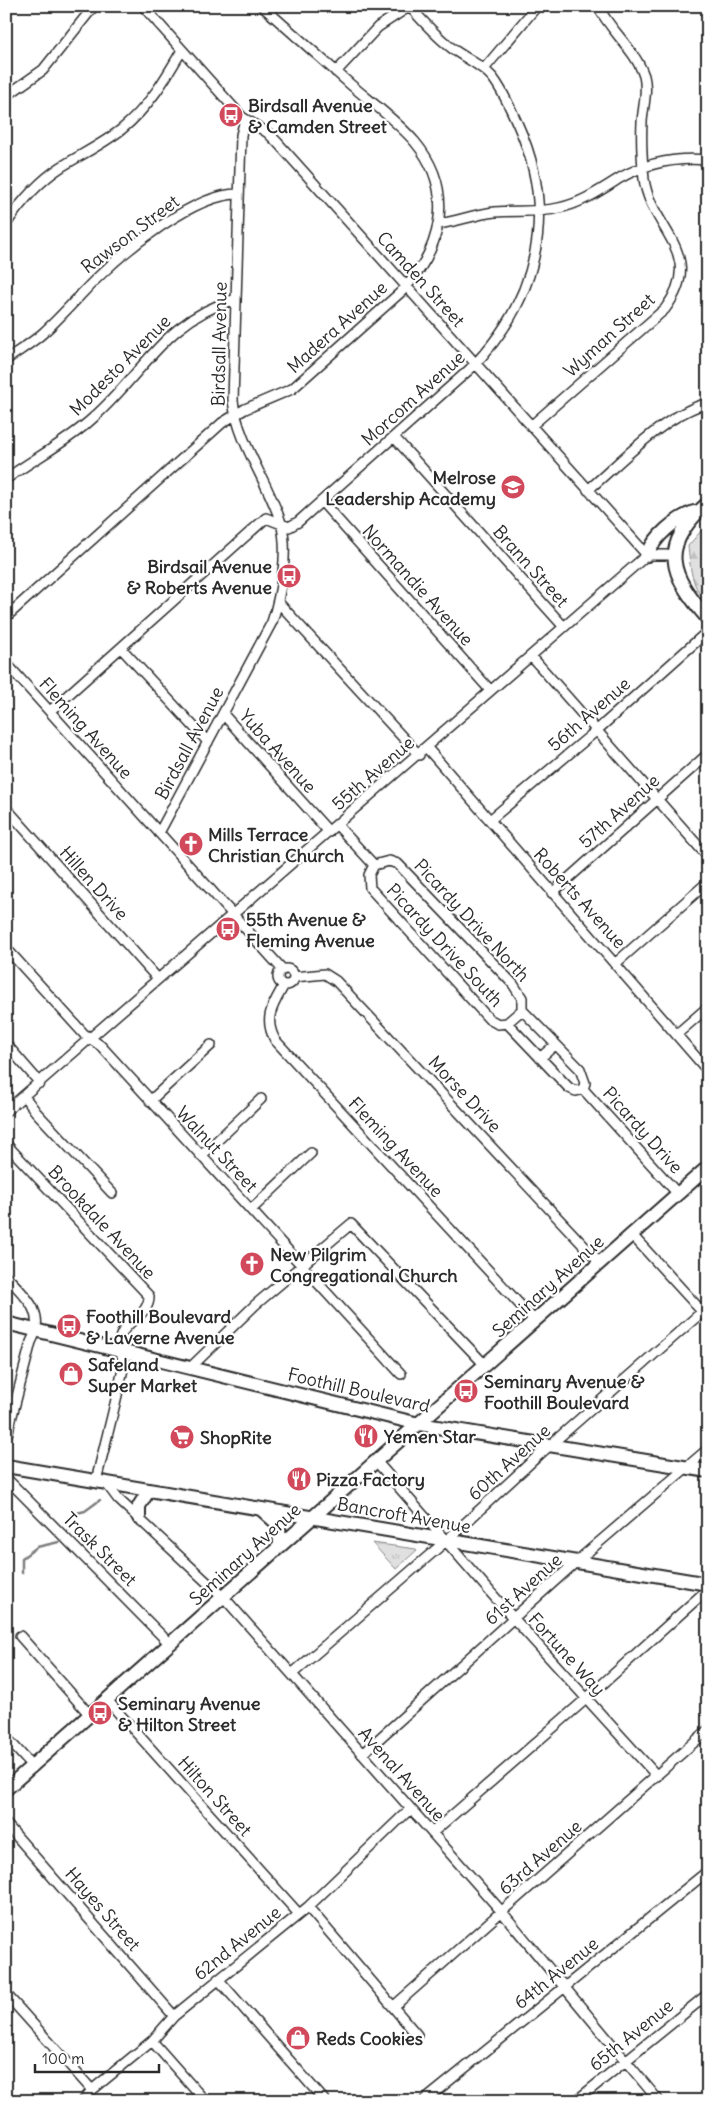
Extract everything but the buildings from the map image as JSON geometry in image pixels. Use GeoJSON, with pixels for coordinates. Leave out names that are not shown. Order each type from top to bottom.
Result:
{"type":"FeatureCollection","features":[{"type":"Feature","properties":{"kind":"street"},"geometry":{"type":"LineString","coordinates":[[6,96],[43,70],[94,6]]}},
{"type":"Feature","properties":{"kind":"street"},"geometry":{"type":"LineString","coordinates":[[143,6],[245,120]]}},
{"type":"Feature","properties":{"kind":"street","name":"Madera Avenue"},"geometry":{"type":"LineString","coordinates":[[6,617],[222,423],[234,415],[292,389],[406,287],[417,275],[428,257],[439,224],[438,193],[434,178],[420,149],[401,128],[262,6]]}},
{"type":"Feature","properties":{"kind":"street"},"geometry":{"type":"LineString","coordinates":[[336,72],[378,27],[410,6]]}},
{"type":"Feature","properties":{"kind":"street","name":"Morcom Avenue"},"geometry":{"type":"LineString","coordinates":[[50,711],[266,518],[289,527],[322,502],[475,364],[494,344],[509,323],[524,292],[532,269],[537,241],[539,211],[535,172],[528,147],[510,108],[494,80],[484,68],[443,41],[410,6]]}},
{"type":"Feature","properties":{"kind":"street"},"geometry":{"type":"LineString","coordinates":[[484,68],[537,6]]}},
{"type":"Feature","properties":{"kind":"street","name":"Wyman Street"},"geometry":{"type":"LineString","coordinates":[[531,426],[666,309],[676,292],[680,273],[680,259],[676,247],[658,217],[649,194],[643,167],[642,140],[645,82],[635,59],[603,17],[598,6]]}},
{"type":"Feature","properties":{"kind":"street"},"geometry":{"type":"LineString","coordinates":[[6,224],[22,201],[43,181],[60,168],[106,142],[140,112],[153,98],[182,50]]}},
{"type":"Feature","properties":{"kind":"street","name":"Birdsall Avenue"},"geometry":{"type":"LineString","coordinates":[[159,833],[272,622],[278,602],[283,560],[281,524],[237,428],[233,401],[241,135],[245,120]]}},
{"type":"Feature","properties":{"kind":"street","name":"Camden Street"},"geometry":{"type":"LineString","coordinates":[[245,120],[268,133],[277,142],[647,555]]}},
{"type":"Feature","properties":{"kind":"street"},"geometry":{"type":"LineString","coordinates":[[439,224],[493,212],[539,211],[559,208],[576,203],[643,167],[662,161],[687,158],[708,160]]}},
{"type":"Feature","properties":{"kind":"street","name":"Rawson Street"},"geometry":{"type":"LineString","coordinates":[[6,360],[43,334],[96,279],[150,235],[188,209],[207,199],[227,193],[239,194]]}},
{"type":"Feature","properties":{"kind":"street","name":"Modesto Avenue"},"geometry":{"type":"LineString","coordinates":[[6,479],[92,420],[170,334],[205,311],[236,299]]}},
{"type":"Feature","properties":{"kind":"street"},"geometry":{"type":"LineString","coordinates":[[588,490],[670,420],[694,407],[708,403]]}},
{"type":"Feature","properties":{"kind":"street","name":"Brann Street"},"geometry":{"type":"LineString","coordinates":[[394,437],[564,627]]}},
{"type":"Feature","properties":{"kind":"street","name":"Normandie Avenue"},"geometry":{"type":"LineString","coordinates":[[322,502],[490,690]]}},
{"type":"Feature","properties":{"kind":"street"},"geometry":{"type":"LineString","coordinates":[[675,555],[647,555],[654,542],[677,521],[703,507]]}},
{"type":"Feature","properties":{"kind":"street"},"geometry":{"type":"LineString","coordinates":[[703,507],[681,533],[675,555],[675,568],[683,589],[708,619]]}},
{"type":"Feature","properties":{"kind":"street","name":"55th Avenue"},"geometry":{"type":"LineString","coordinates":[[6,1111],[91,1040],[158,979],[419,755],[490,690],[647,555]]}},
{"type":"Feature","properties":{"kind":"street"},"geometry":{"type":"LineString","coordinates":[[278,602],[419,755]]}},
{"type":"Feature","properties":{"kind":"street","name":"56th Avenue"},"geometry":{"type":"LineString","coordinates":[[490,820],[596,731],[708,631]]}},
{"type":"Feature","properties":{"kind":"street"},"geometry":{"type":"LineString","coordinates":[[121,648],[208,742]]}},
{"type":"Feature","properties":{"kind":"street"},"geometry":{"type":"LineString","coordinates":[[530,656],[708,856]]}},
{"type":"Feature","properties":{"kind":"street","name":"Fleming Avenue"},"geometry":{"type":"LineString","coordinates":[[6,663],[282,970]]}},
{"type":"Feature","properties":{"kind":"street","name":"Yuba Avenue"},"geometry":{"type":"LineString","coordinates":[[223,714],[329,832]]}},
{"type":"Feature","properties":{"kind":"street","name":"Roberts Avenue"},"geometry":{"type":"LineString","coordinates":[[427,748],[708,1071]]}},
{"type":"Feature","properties":{"kind":"street","name":"57th Avenue"},"geometry":{"type":"LineString","coordinates":[[552,892],[708,754]]}},
{"type":"Feature","properties":{"kind":"street","name":"Hillen Drive"},"geometry":{"type":"LineString","coordinates":[[6,808],[158,979]]}},
{"type":"Feature","properties":{"kind":"street"},"geometry":{"type":"LineString","coordinates":[[337,825],[374,865]]}},
{"type":"Feature","properties":{"kind":"street","name":"Picardy Drive North"},"geometry":{"type":"LineString","coordinates":[[374,865],[389,861],[398,864],[513,984],[522,998],[522,1010],[580,1070],[585,1083],[583,1089]]}},
{"type":"Feature","properties":{"kind":"street","name":"Picardy Drive South"},"geometry":{"type":"LineString","coordinates":[[374,865],[369,874],[370,888],[489,1019],[498,1024],[507,1023],[569,1088],[576,1091],[583,1089]]}},
{"type":"Feature","properties":{"kind":"street"},"geometry":{"type":"LineString","coordinates":[[616,963],[708,882]]}},
{"type":"Feature","properties":{"kind":"street","name":"Walnut Street"},"geometry":{"type":"LineString","coordinates":[[6,948],[91,1040],[101,1046],[300,1266],[401,1374]]}},
{"type":"Feature","properties":{"kind":"street"},"geometry":{"type":"LineString","coordinates":[[282,970],[291,971],[294,976],[292,983],[284,985],[279,979],[282,970]]}},
{"type":"Feature","properties":{"kind":"street","name":"Morse Drive"},"geometry":{"type":"LineString","coordinates":[[294,976],[325,974],[336,981],[600,1263]]}},
{"type":"Feature","properties":{"kind":"street","name":"Fleming Avenue"},"geometry":{"type":"LineString","coordinates":[[284,985],[269,1011],[268,1020],[275,1040],[535,1321]]}},
{"type":"Feature","properties":{"kind":"street"},"geometry":{"type":"LineString","coordinates":[[677,1034],[708,1007]]}},
{"type":"Feature","properties":{"kind":"street"},"geometry":{"type":"LineString","coordinates":[[507,1023],[522,1010]]}},
{"type":"Feature","properties":{"kind":"street"},"geometry":{"type":"LineString","coordinates":[[6,1044],[40,1082]]}},
{"type":"Feature","properties":{"kind":"street"},"geometry":{"type":"LineString","coordinates":[[150,1101],[211,1045]]}},
{"type":"Feature","properties":{"kind":"street"},"geometry":{"type":"LineString","coordinates":[[540,1058],[555,1045]]}},
{"type":"Feature","properties":{"kind":"street","name":"Picardy Drive"},"geometry":{"type":"LineString","coordinates":[[583,1089],[678,1194]]}},
{"type":"Feature","properties":{"kind":"street"},"geometry":{"type":"LineString","coordinates":[[24,1096],[36,1112],[112,1193]]}},
{"type":"Feature","properties":{"kind":"street"},"geometry":{"type":"LineString","coordinates":[[201,1156],[261,1099]]}},
{"type":"Feature","properties":{"kind":"street","name":"Brookdale Avenue"},"geometry":{"type":"LineString","coordinates":[[6,1144],[149,1296],[149,1304],[146,1309],[124,1328],[120,1341],[123,1351]]}},
{"type":"Feature","properties":{"kind":"street"},"geometry":{"type":"LineString","coordinates":[[251,1210],[311,1153]]}},
{"type":"Feature","properties":{"kind":"street","name":"Seminary Avenue"},"geometry":{"type":"LineString","coordinates":[[6,1789],[708,1166]]}},
{"type":"Feature","properties":{"kind":"street"},"geometry":{"type":"LineString","coordinates":[[191,1367],[255,1305],[351,1224],[485,1365]]}},
{"type":"Feature","properties":{"kind":"street"},"geometry":{"type":"LineString","coordinates":[[632,1235],[705,1315]]}},
{"type":"Feature","properties":{"kind":"street"},"geometry":{"type":"LineString","coordinates":[[6,1276],[31,1303],[36,1316],[38,1331],[31,1342],[6,1439]]}},
{"type":"Feature","properties":{"kind":"street","name":"60th Avenue"},"geometry":{"type":"LineString","coordinates":[[292,1674],[447,1540],[550,1445],[705,1315]]}},
{"type":"Feature","properties":{"kind":"street","name":"Foothill Boulevard"},"geometry":{"type":"LineString","coordinates":[[6,1323],[419,1424],[708,1471]]}},
{"type":"Feature","properties":{"kind":"street"},"geometry":{"type":"LineString","coordinates":[[101,1482],[123,1366],[123,1351]]}},
{"type":"Feature","properties":{"kind":"street"},"geometry":{"type":"LineString","coordinates":[[445,1400],[444,1414],[454,1430]]}},
{"type":"Feature","properties":{"kind":"street","name":"61st Avenue"},"geometry":{"type":"LineString","coordinates":[[362,1754],[576,1562],[708,1449]]}},
{"type":"Feature","properties":{"kind":"street","name":"Fortune Way"},"geometry":{"type":"LineString","coordinates":[[376,1461],[447,1540],[514,1619],[657,1776]]}},
{"type":"Feature","properties":{"kind":"street","name":"Bancroft Avenue"},"geometry":{"type":"LineString","coordinates":[[6,1466],[708,1584]]}},
{"type":"Feature","properties":{"kind":"street","name":"Trask Street"},"geometry":{"type":"LineString","coordinates":[[6,1478],[170,1644]]}},
{"type":"Feature","properties":{"kind":"street","name":"Avenal Avenue"},"geometry":{"type":"LineString","coordinates":[[101,1482],[223,1597],[502,1912],[659,2101]]}},
{"type":"Feature","properties":{"kind":"street"},"geometry":{"type":"LineString","coordinates":[[139,1518],[139,1506],[149,1490]]}},
{"type":"Feature","properties":{"kind":"street"},"geometry":{"type":"LineString","coordinates":[[258,1508],[279,1525],[280,1546]]}},
{"type":"Feature","properties":{"kind":"street"},"geometry":{"type":"LineString","coordinates":[[432,1833],[586,1699],[708,1589]]}},
{"type":"Feature","properties":{"kind":"street"},"geometry":{"type":"LineString","coordinates":[[20,1636],[90,1715]]}},
{"type":"Feature","properties":{"kind":"street","name":"Hilton Street"},"geometry":{"type":"LineString","coordinates":[[107,1700],[299,1914]]}},
{"type":"Feature","properties":{"kind":"street","name":"63rd Avenue"},"geometry":{"type":"LineString","coordinates":[[394,2007],[708,1730]]}},
{"type":"Feature","properties":{"kind":"street"},"geometry":{"type":"LineString","coordinates":[[6,1737],[32,1766]]}},
{"type":"Feature","properties":{"kind":"street","name":"62nd Avenue"},"geometry":{"type":"LineString","coordinates":[[84,2100],[92,2090],[152,2041],[174,2016],[308,1907],[410,1809]]}},
{"type":"Feature","properties":{"kind":"street","name":"Hayes Street"},"geometry":{"type":"LineString","coordinates":[[6,1824],[174,2016]]}},
{"type":"Feature","properties":{"kind":"street","name":"64th Avenue"},"geometry":{"type":"LineString","coordinates":[[424,2101],[708,1871]]}},
{"type":"Feature","properties":{"kind":"street"},"geometry":{"type":"LineString","coordinates":[[308,1907],[417,2035]]}},
{"type":"Feature","properties":{"kind":"street"},"geometry":{"type":"LineString","coordinates":[[218,1979],[325,2101]]}},
{"type":"Feature","properties":{"kind":"street"},"geometry":{"type":"LineString","coordinates":[[6,1994],[92,2090]]}},
{"type":"Feature","properties":{"kind":"street","name":"65th Avenue"},"geometry":{"type":"LineString","coordinates":[[576,2101],[708,1994]]}},
{"type":"Feature","properties":{"kind":"street"},"geometry":{"type":"LineString","coordinates":[[152,2041],[205,2101]]}},
{"type":"Feature","properties":{"kind":"green space"},"geometry":{"type":"Polygon","coordinates":[[[708,523],[708,602],[698,591],[692,577],[688,546],[708,523]]]}},
{"type":"Feature","properties":{"kind":"green space"},"geometry":{"type":"Polygon","coordinates":[[[372,1543],[416,1549],[417,1550],[396,1569],[372,1543]]]}},
{"type":"Feature","properties":{"kind":"waterway"},"geometry":{"type":"LineString","coordinates":[[69,1529],[73,1514],[85,1511],[100,1500]]}},
{"type":"Feature","properties":{"kind":"waterway"},"geometry":{"type":"LineString","coordinates":[[22,1573],[22,1558],[37,1547],[59,1542]]}},
{"type":"Feature","properties":{"kind":"place","name":"Birdsall Avenue & Camden Street"},"geometry":{"type":"Point","coordinates":[231,115]}},
{"type":"Feature","properties":{"kind":"place","name":"Melrose Leadership Academy"},"geometry":{"type":"Point","coordinates":[513,487]}},
{"type":"Feature","properties":{"kind":"place","name":"Birdsail Avenue & Roberts Avenue"},"geometry":{"type":"Point","coordinates":[289,576]}},
{"type":"Feature","properties":{"kind":"place","name":"Mills Terrace Christian Church"},"geometry":{"type":"Point","coordinates":[191,844]}},
{"type":"Feature","properties":{"kind":"place","name":"55th Avenue & Fleming Avenue"},"geometry":{"type":"Point","coordinates":[228,929]}},
{"type":"Feature","properties":{"kind":"place","name":"New Pilgrim Congregational Church"},"geometry":{"type":"Point","coordinates":[252,1264]}},
{"type":"Feature","properties":{"kind":"place","name":"Foothill Boulevard & Laverne Avenue"},"geometry":{"type":"Point","coordinates":[69,1326]}},
{"type":"Feature","properties":{"kind":"place","name":"Safeland Super Market"},"geometry":{"type":"Point","coordinates":[71,1374]}},
{"type":"Feature","properties":{"kind":"place","name":"Seminary Avenue & Foothill Boulevard"},"geometry":{"type":"Point","coordinates":[466,1391]}},
{"type":"Feature","properties":{"kind":"place","name":"Yemen Star"},"geometry":{"type":"Point","coordinates":[366,1436]}},
{"type":"Feature","properties":{"kind":"place","name":"ShopRite"},"geometry":{"type":"Point","coordinates":[182,1437]}},
{"type":"Feature","properties":{"kind":"place","name":"Pizza Factory"},"geometry":{"type":"Point","coordinates":[299,1479]}},
{"type":"Feature","properties":{"kind":"place","name":"Seminary Avenue & Hilton Street"},"geometry":{"type":"Point","coordinates":[100,1713]}},
{"type":"Feature","properties":{"kind":"place","name":"Reds Cookies"},"geometry":{"type":"Point","coordinates":[298,2038]}}]}
